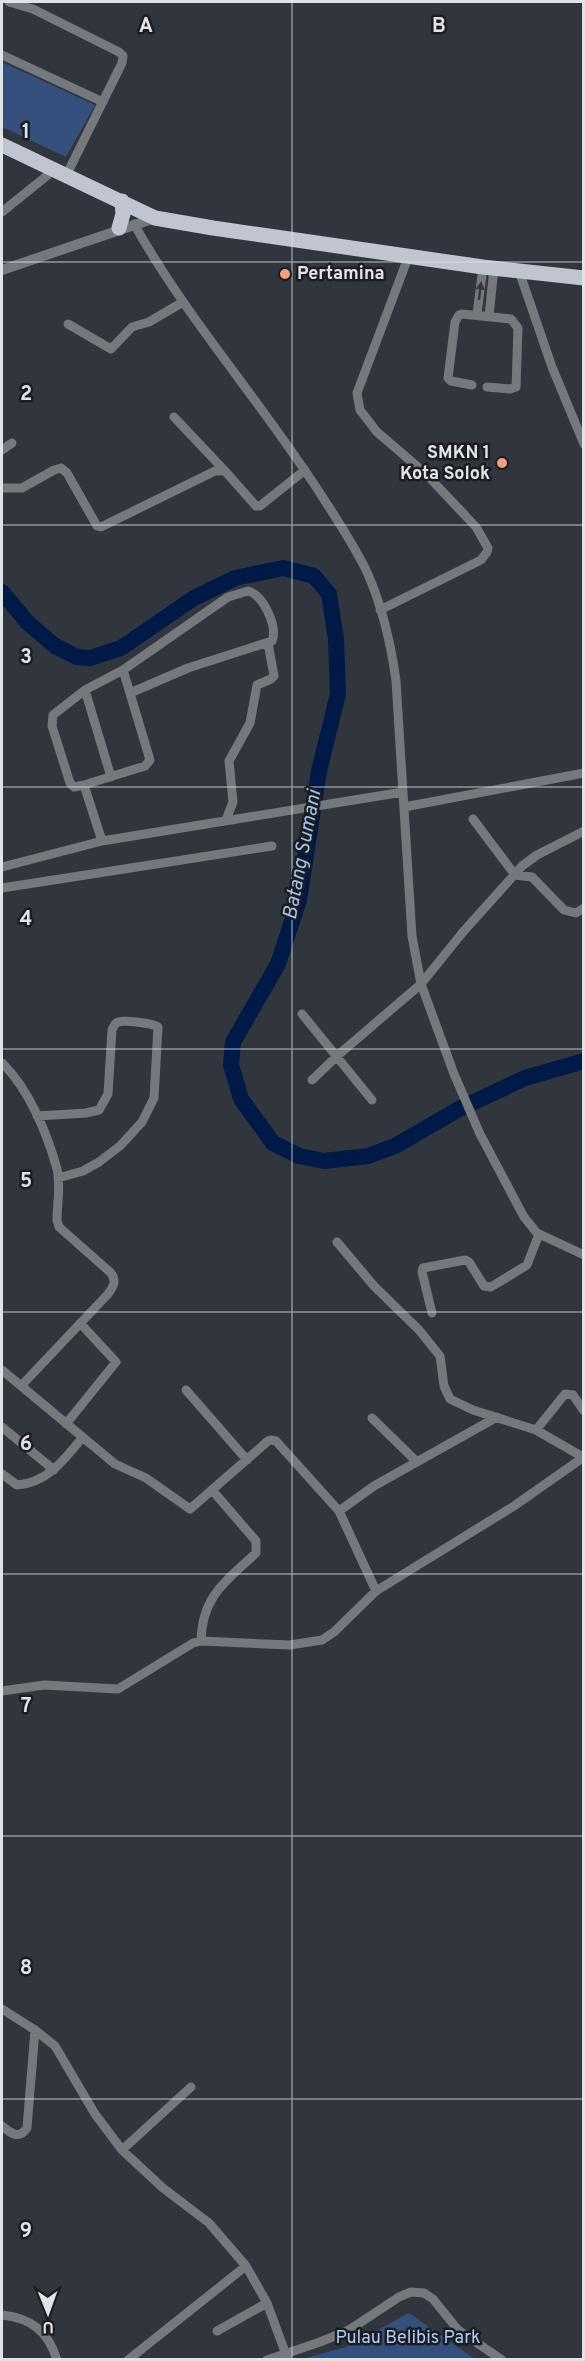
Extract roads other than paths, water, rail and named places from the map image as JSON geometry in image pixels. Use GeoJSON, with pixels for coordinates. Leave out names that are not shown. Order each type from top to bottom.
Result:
{"type":"FeatureCollection","features":[{"type":"Feature","properties":{"kind":"highway"},"geometry":{"type":"LineString","coordinates":[[2,145],[155,218],[519,272],[584,278]]}},
{"type":"Feature","properties":{"kind":"highway"},"geometry":{"type":"LineString","coordinates":[[119,228],[123,214],[122,201]]}},
{"type":"Feature","properties":{"kind":"street"},"geometry":{"type":"LineString","coordinates":[[2,212],[60,173],[104,102],[122,63],[121,53],[33,9],[9,2]]}},
{"type":"Feature","properties":{"kind":"street"},"geometry":{"type":"LineString","coordinates":[[2,55],[104,102]]}},
{"type":"Feature","properties":{"kind":"street"},"geometry":{"type":"LineString","coordinates":[[2,270],[119,228],[155,218]]}},
{"type":"Feature","properties":{"kind":"street"},"geometry":{"type":"LineString","coordinates":[[134,224],[157,264],[183,302],[305,470],[353,546],[367,573],[390,641],[396,681],[412,936],[421,984],[454,1074],[480,1134],[524,1217],[539,1234],[584,1255]]}},
{"type":"Feature","properties":{"kind":"street"},"geometry":{"type":"LineString","coordinates":[[380,610],[481,560],[488,548],[476,527],[426,474],[377,432],[360,410],[357,393],[409,255]]}},
{"type":"Feature","properties":{"kind":"street"},"geometry":{"type":"LineString","coordinates":[[477,314],[489,267]]}},
{"type":"Feature","properties":{"kind":"street"},"geometry":{"type":"LineString","coordinates":[[489,267],[489,316]]}},
{"type":"Feature","properties":{"kind":"street"},"geometry":{"type":"LineString","coordinates":[[519,272],[552,367],[584,444]]}},
{"type":"Feature","properties":{"kind":"street"},"geometry":{"type":"LineString","coordinates":[[68,324],[111,349],[132,327],[149,322],[183,302]]}},
{"type":"Feature","properties":{"kind":"street"},"geometry":{"type":"LineString","coordinates":[[472,385],[451,381],[448,375],[456,318],[462,314],[477,314],[511,319],[516,324],[519,333],[516,387],[510,389],[487,387]]}},
{"type":"Feature","properties":{"kind":"street"},"geometry":{"type":"LineString","coordinates":[[174,417],[256,506],[260,506],[305,470]]}},
{"type":"Feature","properties":{"kind":"street"},"geometry":{"type":"LineString","coordinates":[[2,450],[12,443]]}},
{"type":"Feature","properties":{"kind":"street"},"geometry":{"type":"LineString","coordinates":[[2,488],[22,488],[62,468],[97,526],[104,527],[212,472],[225,471]]}},
{"type":"Feature","properties":{"kind":"street"},"geometry":{"type":"LineString","coordinates":[[123,670],[150,760],[145,766],[74,788],[70,783],[51,722],[58,710],[85,690],[123,670],[228,597],[243,591],[256,595],[274,627],[274,636],[268,643],[188,668],[130,693]]}},
{"type":"Feature","properties":{"kind":"street"},"geometry":{"type":"LineString","coordinates":[[226,820],[233,802],[229,765],[231,755],[250,723],[258,683],[274,676],[268,643]]}},
{"type":"Feature","properties":{"kind":"street"},"geometry":{"type":"LineString","coordinates":[[85,690],[111,777]]}},
{"type":"Feature","properties":{"kind":"street"},"geometry":{"type":"LineString","coordinates":[[404,807],[584,773]]}},
{"type":"Feature","properties":{"kind":"street"},"geometry":{"type":"LineString","coordinates":[[84,785],[102,841]]}},
{"type":"Feature","properties":{"kind":"street"},"geometry":{"type":"LineString","coordinates":[[2,867],[102,841],[403,792]]}},
{"type":"Feature","properties":{"kind":"street"},"geometry":{"type":"LineString","coordinates":[[473,819],[515,875],[532,877],[564,910],[576,913],[584,908]]}},
{"type":"Feature","properties":{"kind":"street"},"geometry":{"type":"LineString","coordinates":[[312,1080],[421,984],[463,932],[522,866],[537,855],[584,831]]}},
{"type":"Feature","properties":{"kind":"street"},"geometry":{"type":"LineString","coordinates":[[2,888],[272,846]]}},
{"type":"Feature","properties":{"kind":"street"},"geometry":{"type":"LineString","coordinates":[[302,1014],[372,1100]]}},
{"type":"Feature","properties":{"kind":"street"},"geometry":{"type":"LineString","coordinates":[[38,1116],[99,1110],[108,1094],[114,1025],[120,1022],[152,1024],[158,1027],[158,1072],[154,1098],[142,1122],[120,1146],[99,1162],[83,1171],[58,1178]]}},
{"type":"Feature","properties":{"kind":"street"},"geometry":{"type":"LineString","coordinates":[[2,1063],[12,1073],[38,1116],[58,1178],[57,1220],[59,1227],[110,1272],[115,1280],[115,1285],[108,1294],[21,1386]]}},
{"type":"Feature","properties":{"kind":"street"},"geometry":{"type":"LineString","coordinates":[[432,1312],[423,1268],[465,1260],[469,1262],[484,1286],[488,1288],[527,1265],[539,1234]]}},
{"type":"Feature","properties":{"kind":"street"},"geometry":{"type":"LineString","coordinates":[[2,1691],[44,1685],[118,1689],[193,1643],[201,1641],[290,1645],[314,1642],[334,1632],[376,1592],[514,1506],[583,1457],[536,1430],[473,1410],[450,1399],[444,1386],[440,1356],[419,1330],[374,1286],[337,1242]]}},
{"type":"Feature","properties":{"kind":"street"},"geometry":{"type":"LineString","coordinates":[[66,1424],[116,1362],[80,1323]]}},
{"type":"Feature","properties":{"kind":"street"},"geometry":{"type":"LineString","coordinates":[[2,1370],[115,1464],[146,1479],[190,1509],[268,1441],[276,1441],[339,1510],[376,1592]]}},
{"type":"Feature","properties":{"kind":"street"},"geometry":{"type":"LineString","coordinates":[[186,1390],[247,1460]]}},
{"type":"Feature","properties":{"kind":"street"},"geometry":{"type":"LineString","coordinates":[[536,1430],[565,1394],[573,1395],[584,1411]]}},
{"type":"Feature","properties":{"kind":"street"},"geometry":{"type":"LineString","coordinates":[[339,1510],[374,1486],[497,1417]]}},
{"type":"Feature","properties":{"kind":"street"},"geometry":{"type":"LineString","coordinates":[[372,1418],[417,1462]]}},
{"type":"Feature","properties":{"kind":"street"},"geometry":{"type":"LineString","coordinates":[[2,1427],[54,1470]]}},
{"type":"Feature","properties":{"kind":"street"},"geometry":{"type":"LineString","coordinates":[[2,1474],[13,1483],[21,1485],[54,1470],[82,1438]]}},
{"type":"Feature","properties":{"kind":"street"},"geometry":{"type":"LineString","coordinates":[[201,1641],[204,1610],[219,1588],[256,1552],[257,1548],[256,1541],[212,1490]]}},
{"type":"Feature","properties":{"kind":"street"},"geometry":{"type":"LineString","coordinates":[[2,2009],[55,2046],[69,2066],[95,2114],[122,2150],[162,2188],[209,2223],[246,2266],[267,2303],[286,2356]]}},
{"type":"Feature","properties":{"kind":"street"},"geometry":{"type":"LineString","coordinates":[[2,2126],[11,2134],[17,2135],[25,2132],[27,2128],[35,2031]]}},
{"type":"Feature","properties":{"kind":"street"},"geometry":{"type":"LineString","coordinates":[[122,2150],[191,2087]]}},
{"type":"Feature","properties":{"kind":"street"},"geometry":{"type":"LineString","coordinates":[[128,2360],[246,2266]]}},
{"type":"Feature","properties":{"kind":"street"},"geometry":{"type":"LineString","coordinates":[[267,2360],[286,2356],[349,2330],[399,2297],[411,2292],[424,2293],[432,2299],[458,2330],[502,2360]]}},
{"type":"Feature","properties":{"kind":"street"},"geometry":{"type":"LineString","coordinates":[[217,2331],[267,2303]]}},
{"type":"Feature","properties":{"kind":"street"},"geometry":{"type":"LineString","coordinates":[[2,2315],[19,2317],[38,2328],[48,2341],[57,2360]]}},
{"type":"Feature","properties":{"kind":"waterway","name":"Batang Sumani"},"geometry":{"type":"LineString","coordinates":[[2,592],[28,623],[55,646],[77,657],[90,658],[121,648],[194,598],[235,578],[283,568],[314,576],[329,594],[336,639],[338,694],[319,771],[299,900],[278,964],[233,1042],[231,1065],[241,1099],[273,1143],[299,1156],[324,1161],[368,1156],[395,1146],[459,1109],[525,1078],[584,1061]]}},
{"type":"Feature","properties":{"kind":"place","name":"Pertamina"},"geometry":{"type":"Point","coordinates":[285,274]}},
{"type":"Feature","properties":{"kind":"place","name":"SMKN 1 Kota Solok"},"geometry":{"type":"Point","coordinates":[502,463]}},
{"type":"Feature","properties":{"kind":"park label","name":"Pulau Belibis Park"},"geometry":{"type":"Point","coordinates":[408,2338]}}]}
